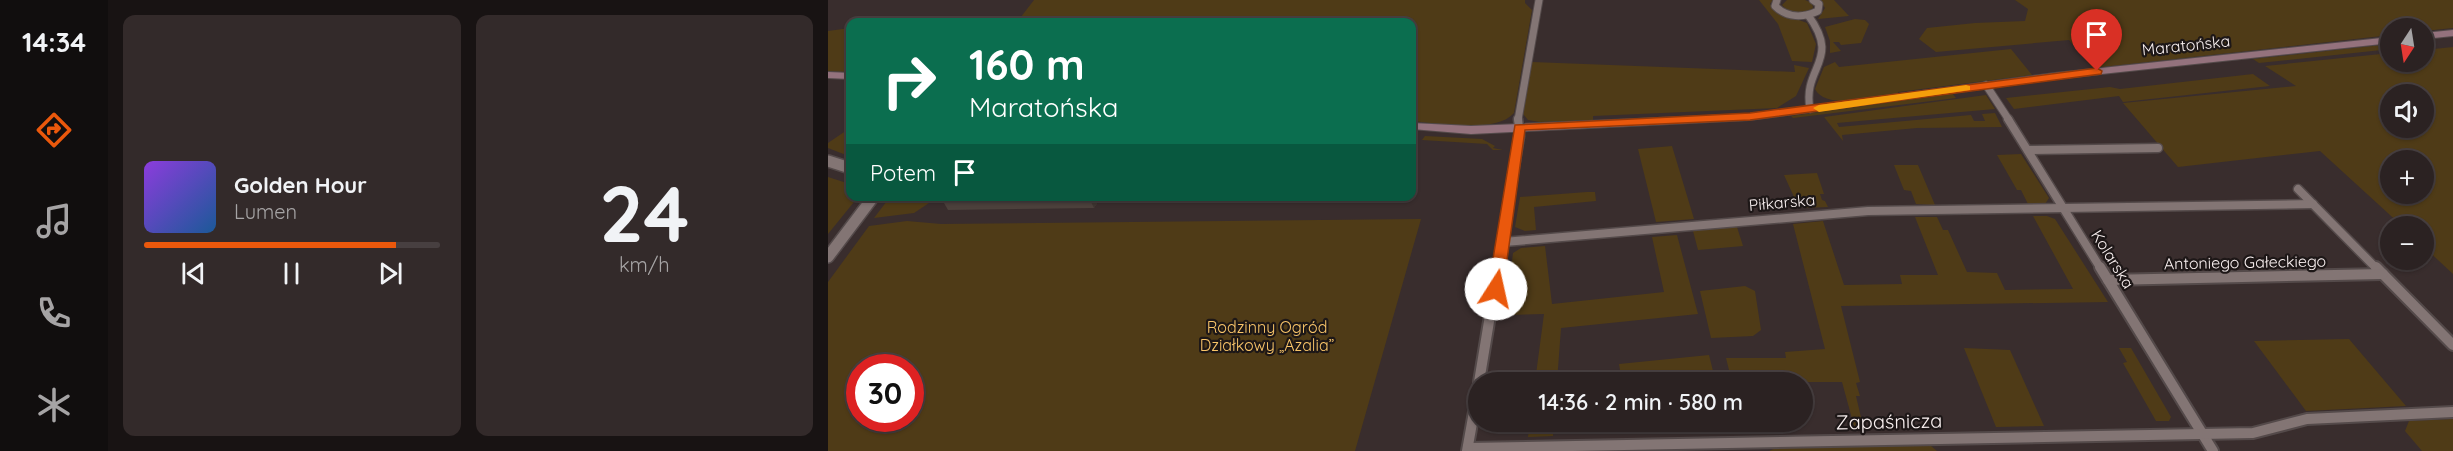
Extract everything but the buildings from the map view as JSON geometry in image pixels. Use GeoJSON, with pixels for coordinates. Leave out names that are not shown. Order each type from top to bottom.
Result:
{"type":"FeatureCollection","features":[{"type":"Feature","properties":{"kind":"main road"},"geometry":{"type":"LineString","coordinates":[[2434,35],[2453,33]]}},
{"type":"Feature","properties":{"kind":"main road","name":"Maratońska"},"geometry":{"type":"LineString","coordinates":[[1416,126],[1471,130],[1518,123],[1722,118],[1810,109],[1986,85],[2380,41]]}},
{"type":"Feature","properties":{"kind":"main road"},"geometry":{"type":"LineString","coordinates":[[828,75],[846,76]]}},
{"type":"Feature","properties":{"kind":"street"},"geometry":{"type":"LineString","coordinates":[[1481,372],[1504,242],[1519,140],[1518,123],[1539,0]]}},
{"type":"Feature","properties":{"kind":"street"},"geometry":{"type":"LineString","coordinates":[[1777,0],[1775,6],[1780,12],[1793,15],[1809,15],[1820,8],[1813,0]]}},
{"type":"Feature","properties":{"kind":"street"},"geometry":{"type":"LineString","coordinates":[[1809,15],[1821,33],[1824,47],[1806,94],[1810,109]]}},
{"type":"Feature","properties":{"kind":"street","name":"Kolarska"},"geometry":{"type":"LineString","coordinates":[[1986,85],[2213,451]]}},
{"type":"Feature","properties":{"kind":"street"},"geometry":{"type":"LineString","coordinates":[[2028,150],[2158,148]]}},
{"type":"Feature","properties":{"kind":"street"},"geometry":{"type":"LineString","coordinates":[[828,161],[846,167]]}},
{"type":"Feature","properties":{"kind":"street"},"geometry":{"type":"LineString","coordinates":[[2298,189],[2453,345]]}},
{"type":"Feature","properties":{"kind":"street"},"geometry":{"type":"LineString","coordinates":[[828,257],[870,201]]}},
{"type":"Feature","properties":{"kind":"street","name":"Piłkarska"},"geometry":{"type":"LineString","coordinates":[[1504,242],[1868,211],[2313,204]]}},
{"type":"Feature","properties":{"kind":"street","name":"Antoniego Gałeckiego"},"geometry":{"type":"LineString","coordinates":[[2108,280],[2383,274]]}},
{"type":"Feature","properties":{"kind":"street","name":"Zapaśnicza"},"geometry":{"type":"LineString","coordinates":[[1468,449],[2253,433],[2307,418],[2453,412]]}},
{"type":"Feature","properties":{"kind":"street"},"geometry":{"type":"LineString","coordinates":[[1468,449],[1471,432]]}},
{"type":"Feature","properties":{"kind":"green space"},"geometry":{"type":"Polygon","coordinates":[[[1034,0],[1525,0],[1532,10],[1514,113],[1494,123],[1466,126],[1416,121],[1416,18],[1020,18],[1034,0]]]}},
{"type":"Feature","properties":{"kind":"green space"},"geometry":{"type":"Polygon","coordinates":[[[1759,0],[1773,0],[1770,4],[1775,11],[1807,23],[1816,44],[1812,62],[1792,61],[1778,24],[1759,0]]]}},
{"type":"Feature","properties":{"kind":"green space"},"geometry":{"type":"Polygon","coordinates":[[[1787,0],[1805,0],[1812,3],[1813,8],[1805,12],[1793,12],[1782,5],[1787,0]]]}},
{"type":"Feature","properties":{"kind":"green space"},"geometry":{"type":"Polygon","coordinates":[[[1820,0],[1834,0],[1849,16],[1818,19],[1825,8],[1820,0]]]}},
{"type":"Feature","properties":{"kind":"green space"},"geometry":{"type":"Polygon","coordinates":[[[2015,0],[2453,0],[2453,28],[2434,30],[2434,18],[2380,18],[2380,36],[2093,68],[2069,40],[1936,52],[1919,39],[1927,28],[2025,21],[2028,9],[2015,0]]]}},
{"type":"Feature","properties":{"kind":"green space"},"geometry":{"type":"Polygon","coordinates":[[[1855,19],[1865,20],[1869,24],[1861,43],[1841,45],[1839,42],[1833,42],[1841,51],[1830,53],[1830,41],[1825,27],[1855,19]]]}},
{"type":"Feature","properties":{"kind":"green space"},"geometry":{"type":"Polygon","coordinates":[[[846,29],[846,72],[828,71],[828,31],[846,29]]]}},
{"type":"Feature","properties":{"kind":"green space"},"geometry":{"type":"Polygon","coordinates":[[[2380,45],[2380,50],[2259,63],[2253,59],[2380,45]]]}},
{"type":"Feature","properties":{"kind":"green space"},"geometry":{"type":"Polygon","coordinates":[[[2453,47],[2453,274],[2434,256],[2434,216],[2391,216],[2320,151],[2178,167],[2123,103],[2296,86],[2265,66],[2380,54],[2380,72],[2434,72],[2434,49],[2453,47]]]}},
{"type":"Feature","properties":{"kind":"green space"},"geometry":{"type":"Polygon","coordinates":[[[2011,49],[2032,75],[1898,92],[1899,94],[1854,101],[1830,99],[1821,96],[1815,89],[1824,67],[1835,62],[1839,67],[2011,49]]]}},
{"type":"Feature","properties":{"kind":"green space"},"geometry":{"type":"Polygon","coordinates":[[[1532,62],[1795,72],[1794,65],[1809,68],[1796,96],[1777,108],[1593,116],[1593,120],[1540,122],[1528,120],[1523,114],[1532,62]]]}},
{"type":"Feature","properties":{"kind":"green space"},"geometry":{"type":"Polygon","coordinates":[[[2253,74],[2270,86],[2123,102],[2119,96],[2014,109],[2006,98],[2110,87],[2120,89],[2253,74]]]}},
{"type":"Feature","properties":{"kind":"green space"},"geometry":{"type":"Polygon","coordinates":[[[1952,93],[1956,98],[1793,118],[1791,116],[1952,93]]]}},
{"type":"Feature","properties":{"kind":"green space"},"geometry":{"type":"Polygon","coordinates":[[[1986,95],[1995,109],[1837,123],[1839,127],[1971,115],[1974,121],[1985,121],[1982,114],[1995,113],[2002,127],[1917,128],[1842,135],[1843,141],[1824,117],[1986,95]]]}},
{"type":"Feature","properties":{"kind":"green space"},"geometry":{"type":"Polygon","coordinates":[[[846,131],[846,155],[828,148],[828,143],[846,131]]]}},
{"type":"Feature","properties":{"kind":"green space"},"geometry":{"type":"Polygon","coordinates":[[[1425,136],[1482,139],[1495,146],[1493,148],[1503,150],[1493,150],[1487,144],[1422,140],[1425,136]]]}},
{"type":"Feature","properties":{"kind":"green space"},"geometry":{"type":"Polygon","coordinates":[[[1672,146],[1694,219],[1656,222],[1638,149],[1672,146]]]}},
{"type":"Feature","properties":{"kind":"green space"},"geometry":{"type":"Polygon","coordinates":[[[2021,154],[2049,198],[2045,204],[2028,204],[2021,190],[2017,190],[1997,155],[2021,154]]]}},
{"type":"Feature","properties":{"kind":"green space"},"geometry":{"type":"Polygon","coordinates":[[[1894,165],[1918,165],[1935,205],[1916,204],[1911,191],[1904,190],[1894,165]]]}},
{"type":"Feature","properties":{"kind":"green space"},"geometry":{"type":"Polygon","coordinates":[[[1817,173],[1824,194],[1820,194],[1828,207],[1804,208],[1802,197],[1794,197],[1784,175],[1817,173]]]}},
{"type":"Feature","properties":{"kind":"green space"},"geometry":{"type":"Polygon","coordinates":[[[828,177],[846,183],[846,201],[855,201],[828,234],[828,177]]]}},
{"type":"Feature","properties":{"kind":"green space"},"geometry":{"type":"Polygon","coordinates":[[[1595,192],[1596,201],[1534,207],[1536,230],[1525,231],[1515,227],[1520,197],[1595,192]]]}},
{"type":"Feature","properties":{"kind":"green space"},"geometry":{"type":"Polygon","coordinates":[[[887,201],[932,201],[914,213],[874,218],[887,201]]]}},
{"type":"Feature","properties":{"kind":"green space"},"geometry":{"type":"Polygon","coordinates":[[[2033,216],[2047,216],[2055,219],[2108,302],[1841,306],[1860,382],[1856,383],[1860,396],[1856,396],[1863,426],[1854,426],[1842,382],[1813,382],[1813,372],[1730,372],[1726,358],[1786,358],[1785,352],[1825,349],[1793,224],[1823,221],[1844,285],[1902,284],[1900,275],[1938,275],[1915,217],[1937,217],[1943,230],[1948,230],[1967,272],[1997,273],[2005,290],[2073,289],[2033,216]]]}},
{"type":"Feature","properties":{"kind":"green space","name":"Rodzinny Ogród Działkowy „Azalia”"},"geometry":{"type":"Polygon","coordinates":[[[1421,219],[1355,451],[828,451],[828,282],[869,226],[907,221],[941,224],[1421,219]]]}},
{"type":"Feature","properties":{"kind":"green space"},"geometry":{"type":"Polygon","coordinates":[[[1737,227],[1743,246],[1698,250],[1693,231],[1737,227]]]}},
{"type":"Feature","properties":{"kind":"green space"},"geometry":{"type":"Polygon","coordinates":[[[1677,235],[1698,314],[1561,328],[1558,372],[1536,372],[1544,314],[1505,315],[1513,253],[1521,248],[1545,246],[1552,304],[1664,292],[1652,237],[1677,235]]]}},
{"type":"Feature","properties":{"kind":"green space"},"geometry":{"type":"Polygon","coordinates":[[[1745,286],[1755,291],[1761,330],[1753,336],[1711,338],[1700,291],[1745,286]]]}},
{"type":"Feature","properties":{"kind":"green space"},"geometry":{"type":"Polygon","coordinates":[[[2349,339],[2406,406],[2306,411],[2254,341],[2349,339]]]}},
{"type":"Feature","properties":{"kind":"green space"},"geometry":{"type":"Polygon","coordinates":[[[1964,348],[2010,350],[2044,426],[1996,427],[1964,348]]]}},
{"type":"Feature","properties":{"kind":"green space"},"geometry":{"type":"Polygon","coordinates":[[[2119,348],[2131,348],[2171,417],[2169,421],[2156,421],[2123,363],[2127,362],[2119,348]]]}},
{"type":"Feature","properties":{"kind":"green space"},"geometry":{"type":"Polygon","coordinates":[[[1709,355],[1713,372],[1620,372],[1619,364],[1709,355]]]}},
{"type":"Feature","properties":{"kind":"green space"},"geometry":{"type":"Polygon","coordinates":[[[2453,419],[2453,451],[2422,451],[2405,431],[2409,421],[2453,419]]]}},
{"type":"Feature","properties":{"kind":"green space"},"geometry":{"type":"Polygon","coordinates":[[[1529,432],[1553,432],[1553,436],[1528,437],[1529,432]]]}},
{"type":"Feature","properties":{"kind":"green space"},"geometry":{"type":"Polygon","coordinates":[[[1931,446],[1937,451],[1769,451],[1778,447],[1931,446]]]}},
{"type":"Feature","properties":{"kind":"slow traffic"},"geometry":{"type":"LineString","coordinates":[[1819,108],[1966,88]]}},
{"type":"Feature","properties":{"kind":"route"},"geometry":{"type":"LineString","coordinates":[[1496,289],[1520,136],[1519,127],[1750,117],[2097,71]]}}]}
